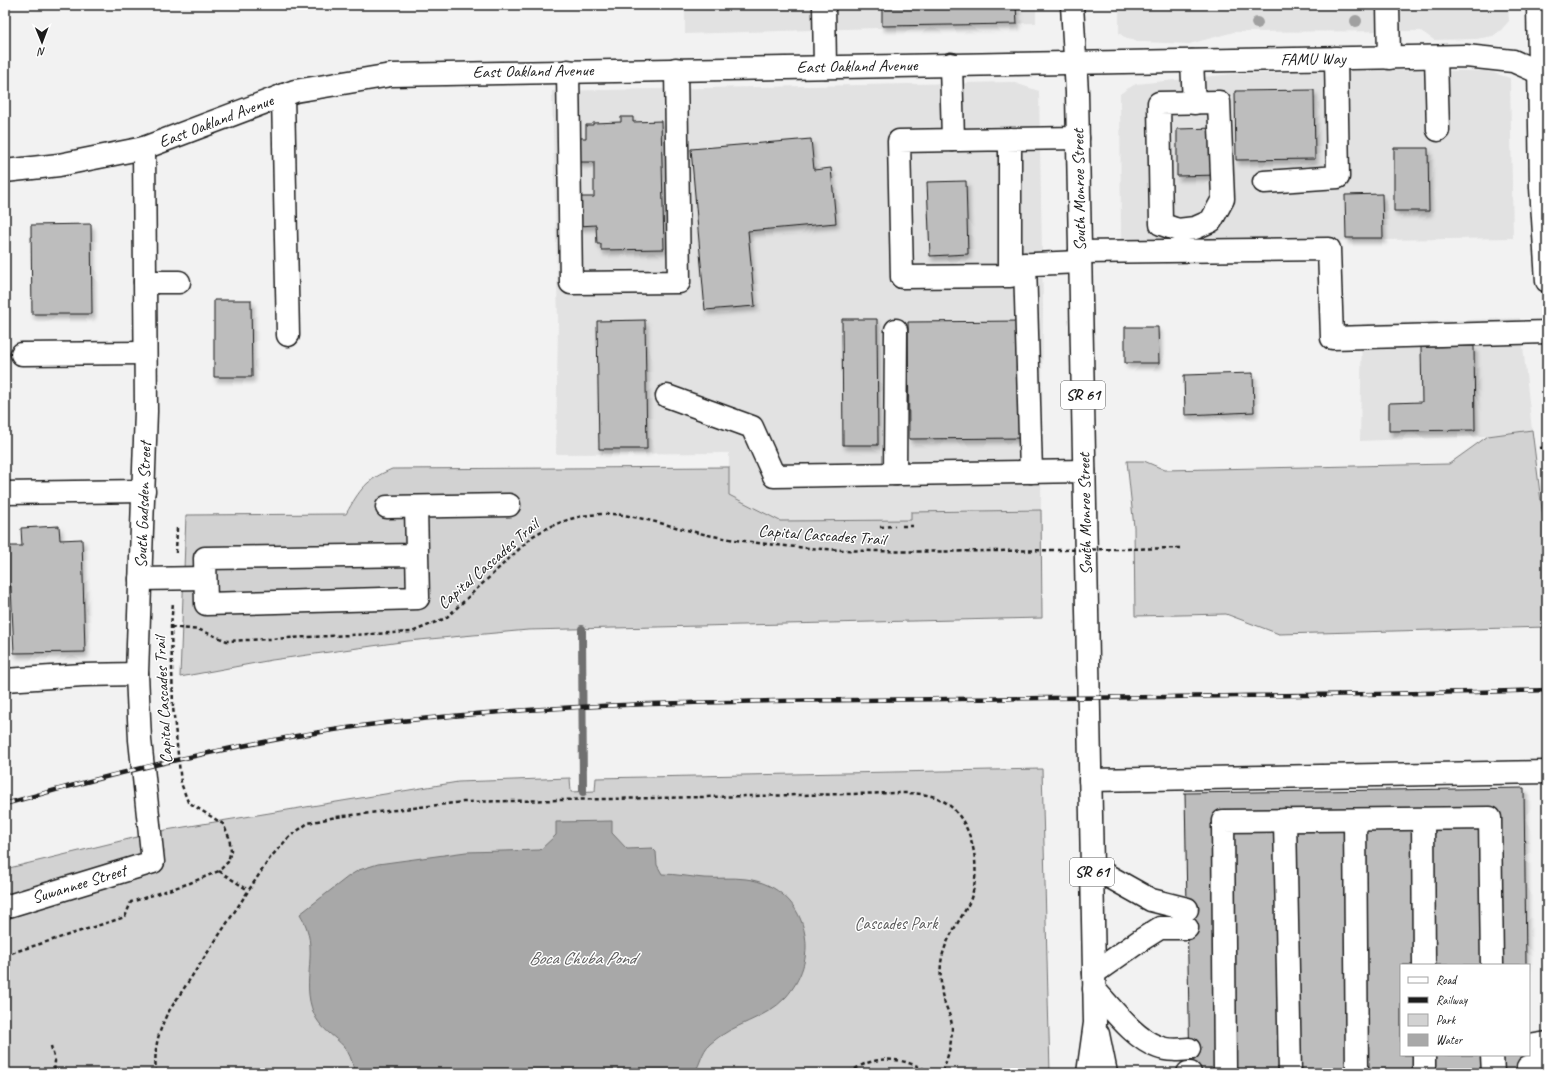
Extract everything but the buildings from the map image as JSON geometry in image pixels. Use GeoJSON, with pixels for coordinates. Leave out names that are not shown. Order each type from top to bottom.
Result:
{"type":"FeatureCollection","features":[{"type":"Feature","properties":{"kind":"street"},"geometry":{"type":"LineString","coordinates":[[824,5],[825,66]]}},
{"type":"Feature","properties":{"kind":"street","name":"South Monroe Street"},"geometry":{"type":"LineString","coordinates":[[1072,5],[1078,138],[1095,1023],[1088,1073]]}},
{"type":"Feature","properties":{"kind":"street"},"geometry":{"type":"LineString","coordinates":[[1388,5],[1389,58]]}},
{"type":"Feature","properties":{"kind":"street"},"geometry":{"type":"LineString","coordinates":[[1538,5],[1543,74],[1541,187],[1547,281]]}},
{"type":"Feature","properties":{"kind":"street","name":"FAMU Way"},"geometry":{"type":"LineString","coordinates":[[1075,62],[1478,56],[1502,59],[1523,64],[1543,74]]}},
{"type":"Feature","properties":{"kind":"street"},"geometry":{"type":"LineString","coordinates":[[1436,57],[1438,130]]}},
{"type":"Feature","properties":{"kind":"street"},"geometry":{"type":"LineString","coordinates":[[1264,182],[1338,177],[1336,58]]}},
{"type":"Feature","properties":{"kind":"street"},"geometry":{"type":"LineString","coordinates":[[1192,60],[1194,103]]}},
{"type":"Feature","properties":{"kind":"street","name":"East Oakland Avenue"},"geometry":{"type":"LineString","coordinates":[[5,171],[59,165],[144,148],[295,91],[391,75],[1075,62]]}},
{"type":"Feature","properties":{"kind":"street"},"geometry":{"type":"LineString","coordinates":[[951,64],[953,140]]}},
{"type":"Feature","properties":{"kind":"street"},"geometry":{"type":"LineString","coordinates":[[568,71],[571,283],[679,282],[676,69]]}},
{"type":"Feature","properties":{"kind":"street"},"geometry":{"type":"LineString","coordinates":[[284,95],[288,335]]}},
{"type":"Feature","properties":{"kind":"street"},"geometry":{"type":"LineString","coordinates":[[1219,102],[1223,199],[1211,221],[1195,228],[1178,230],[1161,224],[1159,103],[1194,103],[1219,102]]}},
{"type":"Feature","properties":{"kind":"street"},"geometry":{"type":"LineString","coordinates":[[1078,138],[899,141],[902,278],[1010,276],[1018,265],[1080,257],[1329,249],[1332,338],[1547,332]]}},
{"type":"Feature","properties":{"kind":"street"},"geometry":{"type":"LineString","coordinates":[[1010,139],[1031,472]]}},
{"type":"Feature","properties":{"kind":"street","name":"South Gadsden Street"},"geometry":{"type":"LineString","coordinates":[[144,148],[146,353],[144,491],[137,674],[140,740],[153,862]]}},
{"type":"Feature","properties":{"kind":"street"},"geometry":{"type":"LineString","coordinates":[[145,282],[179,282]]}},
{"type":"Feature","properties":{"kind":"street"},"geometry":{"type":"LineString","coordinates":[[895,474],[896,330]]}},
{"type":"Feature","properties":{"kind":"street"},"geometry":{"type":"LineString","coordinates":[[22,354],[146,353]]}},
{"type":"Feature","properties":{"kind":"street"},"geometry":{"type":"LineString","coordinates":[[667,396],[752,427],[774,476],[1084,471]]}},
{"type":"Feature","properties":{"kind":"street"},"geometry":{"type":"LineString","coordinates":[[5,493],[144,491]]}},
{"type":"Feature","properties":{"kind":"street"},"geometry":{"type":"LineString","coordinates":[[387,507],[509,505]]}},
{"type":"Feature","properties":{"kind":"street"},"geometry":{"type":"LineString","coordinates":[[416,507],[418,598],[206,604],[205,558],[417,555]]}},
{"type":"Feature","properties":{"kind":"street"},"geometry":{"type":"LineString","coordinates":[[140,579],[205,578]]}},
{"type":"Feature","properties":{"kind":"street"},"geometry":{"type":"LineString","coordinates":[[5,680],[83,675],[137,674]]}},
{"type":"Feature","properties":{"kind":"street"},"geometry":{"type":"LineString","coordinates":[[1090,780],[1547,772]]}},
{"type":"Feature","properties":{"kind":"street"},"geometry":{"type":"LineString","coordinates":[[1226,1073],[1223,821],[1490,818],[1492,964]]}},
{"type":"Feature","properties":{"kind":"street"},"geometry":{"type":"LineString","coordinates":[[1423,819],[1424,964]]}},
{"type":"Feature","properties":{"kind":"street"},"geometry":{"type":"LineString","coordinates":[[1285,820],[1290,1073]]}},
{"type":"Feature","properties":{"kind":"street"},"geometry":{"type":"LineString","coordinates":[[1356,820],[1357,1073]]}},
{"type":"Feature","properties":{"kind":"street","name":"Suwannee Street"},"geometry":{"type":"LineString","coordinates":[[5,907],[153,862]]}},
{"type":"Feature","properties":{"kind":"street"},"geometry":{"type":"LineString","coordinates":[[1092,867],[1187,918],[1160,928],[1141,940],[1094,981],[1131,1028],[1148,1042],[1168,1049],[1189,1049]]}},
{"type":"Feature","properties":{"kind":"street","name":"South Monroe Street"},"geometry":{"type":"LineString","coordinates":[[1095,1023],[1106,1073]]}},
{"type":"Feature","properties":{"kind":"street"},"geometry":{"type":"LineString","coordinates":[[1535,1059],[1547,1043]]}},
{"type":"Feature","properties":{"kind":"street"},"geometry":{"type":"LineString","coordinates":[[1424,1056],[1424,1073]]}},
{"type":"Feature","properties":{"kind":"street"},"geometry":{"type":"LineString","coordinates":[[1492,1056],[1493,1073]]}},
{"type":"Feature","properties":{"kind":"path"},"geometry":{"type":"LineString","coordinates":[[1540,448],[1547,446]]}},
{"type":"Feature","properties":{"kind":"path","name":"Capital Cascades Trail"},"geometry":{"type":"LineString","coordinates":[[219,871],[228,862],[232,850],[229,836],[223,824],[188,802],[181,783],[173,707],[171,626],[200,630],[227,640],[412,632],[446,618],[533,536],[563,521],[585,515],[616,514],[631,516],[717,537],[799,548],[880,553],[1183,548]]}},
{"type":"Feature","properties":{"kind":"path"},"geometry":{"type":"LineString","coordinates":[[880,527],[895,526]]}},
{"type":"Feature","properties":{"kind":"path"},"geometry":{"type":"LineString","coordinates":[[902,526],[916,526]]}},
{"type":"Feature","properties":{"kind":"path"},"geometry":{"type":"LineString","coordinates":[[156,1073],[154,1054],[158,1032],[167,1014],[270,858],[289,837],[308,823],[336,817],[463,802],[896,793],[917,793],[936,798],[952,809],[965,823],[973,845],[976,873],[969,902],[950,935],[941,963],[942,994],[952,1024],[950,1053],[942,1073]]}},
{"type":"Feature","properties":{"kind":"path"},"geometry":{"type":"LineString","coordinates":[[5,956],[125,917],[131,902],[196,881],[219,871],[248,890]]}},
{"type":"Feature","properties":{"kind":"path"},"geometry":{"type":"LineString","coordinates":[[51,1046],[55,1061],[54,1073]]}},
{"type":"Feature","properties":{"kind":"path"},"geometry":{"type":"LineString","coordinates":[[849,1073],[857,1067],[877,1059],[898,1060],[918,1065],[931,1073]]}},
{"type":"Feature","properties":{"kind":"shaded area"},"geometry":{"type":"Polygon","coordinates":[[[685,5],[1036,5],[1036,23],[685,34],[685,5]]]}},
{"type":"Feature","properties":{"kind":"shaded area"},"geometry":{"type":"Polygon","coordinates":[[[1119,5],[1508,5],[1509,21],[1493,36],[1476,39],[1434,40],[1421,31],[1234,32],[1189,44],[1143,42],[1127,39],[1119,33],[1119,5]]]}},
{"type":"Feature","properties":{"kind":"shaded area"},"geometry":{"type":"Polygon","coordinates":[[[1380,70],[1487,71],[1510,78],[1513,238],[1121,244],[1120,94],[1127,89],[1136,84],[1232,74],[1380,70]]]}},
{"type":"Feature","properties":{"kind":"shaded area"},"geometry":{"type":"Polygon","coordinates":[[[1012,82],[1039,91],[1043,307],[1041,510],[912,512],[911,520],[780,521],[729,495],[729,453],[556,454],[558,320],[552,91],[1012,82]]]}},
{"type":"Feature","properties":{"kind":"shaded area"},"geometry":{"type":"Polygon","coordinates":[[[1520,318],[1532,430],[1488,436],[1360,441],[1362,324],[1520,318]]]}},
{"type":"Feature","properties":{"kind":"green space"},"geometry":{"type":"Polygon","coordinates":[[[1532,430],[1546,541],[1547,627],[1279,634],[1226,614],[1135,616],[1134,527],[1127,461],[1144,461],[1165,470],[1449,464],[1488,436],[1532,430]]]}},
{"type":"Feature","properties":{"kind":"green space"},"geometry":{"type":"Polygon","coordinates":[[[729,467],[729,495],[780,521],[911,520],[911,512],[1041,510],[1042,618],[528,630],[408,641],[272,660],[180,677],[186,515],[346,514],[364,486],[376,477],[392,469],[729,467]]]}},
{"type":"Feature","properties":{"kind":"green space","name":"Cascades Park"},"geometry":{"type":"Polygon","coordinates":[[[1042,769],[1050,1073],[5,1073],[5,869],[166,830],[458,782],[570,778],[571,792],[595,791],[596,778],[1042,769]]]}},
{"type":"Feature","properties":{"kind":"water","name":"Boca Chuba Pond"},"geometry":{"type":"Polygon","coordinates":[[[612,821],[612,833],[627,849],[652,848],[656,852],[657,865],[662,874],[704,878],[736,878],[758,881],[768,885],[786,897],[793,905],[802,924],[805,935],[806,952],[800,976],[786,997],[778,1005],[729,1031],[710,1044],[694,1073],[354,1073],[352,1061],[348,1053],[337,1040],[324,1029],[314,1014],[310,1001],[309,989],[309,940],[306,927],[300,914],[349,876],[359,870],[378,864],[466,852],[540,850],[556,835],[556,822],[612,821]]]}},
{"type":"Feature","properties":{"kind":"waterway"},"geometry":{"type":"LineString","coordinates":[[582,629],[583,792]]}},
{"type":"Feature","properties":{"kind":"railway"},"geometry":{"type":"LineString","coordinates":[[5,804],[152,765],[251,744],[351,727],[469,714],[538,709],[674,703],[810,700],[1322,695],[1547,690]]}}]}
